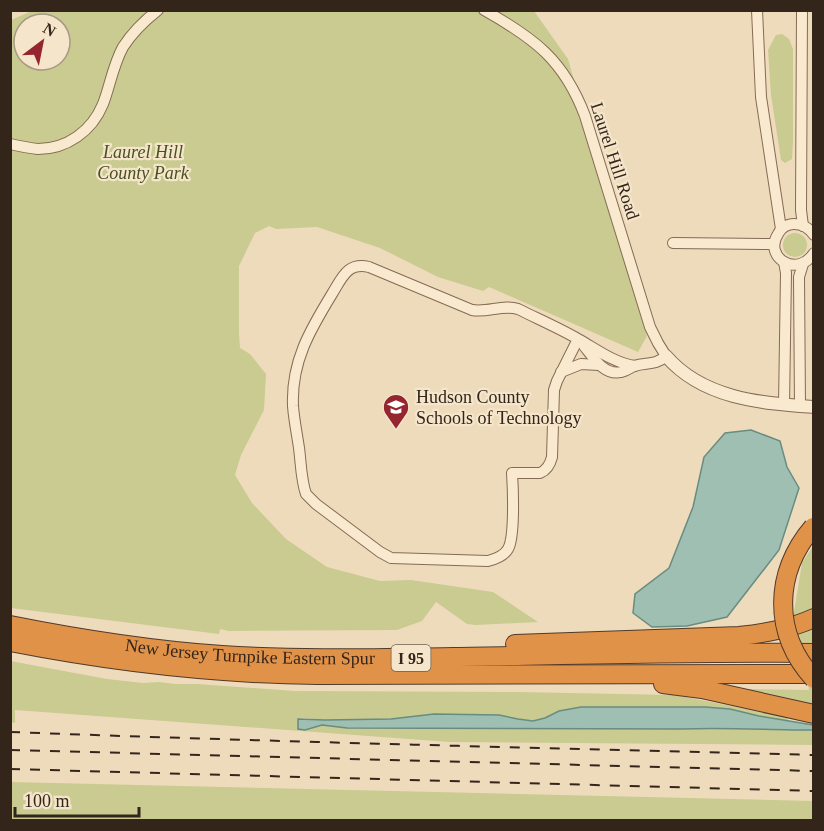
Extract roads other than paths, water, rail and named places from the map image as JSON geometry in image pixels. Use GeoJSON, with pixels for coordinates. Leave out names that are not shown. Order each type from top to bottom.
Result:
{"type":"FeatureCollection","features":[{"type":"Feature","properties":{"kind":"highway"},"geometry":{"type":"LineString","coordinates":[[813,526],[799,545],[789,567],[783,608],[790,643],[813,680]]}},
{"type":"Feature","properties":{"kind":"highway"},"geometry":{"type":"LineString","coordinates":[[366,658],[429,648],[739,636],[783,629],[813,618]]}},
{"type":"Feature","properties":{"kind":"highway","name":"New Jersey Turnpike Eastern Spur"},"geometry":{"type":"LineString","coordinates":[[10,625],[91,640],[183,651],[274,657],[813,653]]}},
{"type":"Feature","properties":{"kind":"highway","name":"New Jersey Turnpike Eastern Spur"},"geometry":{"type":"LineString","coordinates":[[10,642],[126,662],[193,669],[307,675],[813,674]]}},
{"type":"Feature","properties":{"kind":"highway"},"geometry":{"type":"LineString","coordinates":[[545,674],[604,683],[653,683],[690,687],[813,714]]}},
{"type":"Feature","properties":{"kind":"street"},"geometry":{"type":"LineString","coordinates":[[10,144],[38,149],[55,147],[84,132],[102,104],[122,49],[140,26],[158,10]]}},
{"type":"Feature","properties":{"kind":"street","name":"Laurel Hill Road"},"geometry":{"type":"LineString","coordinates":[[484,10],[517,29],[535,43],[552,60],[574,93],[587,125],[650,327],[666,356]]}},
{"type":"Feature","properties":{"kind":"street"},"geometry":{"type":"LineString","coordinates":[[758,10],[761,97],[781,229]]}},
{"type":"Feature","properties":{"kind":"street"},"geometry":{"type":"LineString","coordinates":[[802,10],[801,210],[803,226]]}},
{"type":"Feature","properties":{"kind":"street"},"geometry":{"type":"LineString","coordinates":[[813,235],[803,226],[793,224],[781,229],[774,244],[778,256],[784,262],[794,265],[803,264],[810,259],[813,253]]}},
{"type":"Feature","properties":{"kind":"street"},"geometry":{"type":"LineString","coordinates":[[673,243],[774,244]]}},
{"type":"Feature","properties":{"kind":"street"},"geometry":{"type":"LineString","coordinates":[[784,262],[786,273],[784,405]]}},
{"type":"Feature","properties":{"kind":"street"},"geometry":{"type":"LineString","coordinates":[[800,406],[799,278],[803,264]]}},
{"type":"Feature","properties":{"kind":"street"},"geometry":{"type":"LineString","coordinates":[[578,339],[554,390],[551,461],[540,473],[512,473],[511,542],[507,551],[498,558],[488,561],[391,558],[316,504],[306,494],[293,397],[300,357],[306,339],[342,279],[355,266],[369,267],[471,310],[484,311],[513,307],[578,339],[618,361],[635,366]]}},
{"type":"Feature","properties":{"kind":"street"},"geometry":{"type":"LineString","coordinates":[[578,339],[599,365],[609,371],[618,373],[635,366],[656,363],[666,356],[683,373],[717,391],[754,402],[813,407]]}},
{"type":"Feature","properties":{"kind":"street"},"geometry":{"type":"LineString","coordinates":[[561,372],[581,364],[599,365]]}},
{"type":"Feature","properties":{"kind":"street"},"geometry":{"type":"LineString","coordinates":[[513,489],[525,473]]}},
{"type":"Feature","properties":{"kind":"railway"},"geometry":{"type":"LineString","coordinates":[[10,732],[814,755]]}},
{"type":"Feature","properties":{"kind":"railway"},"geometry":{"type":"LineString","coordinates":[[10,750],[814,771]]}},
{"type":"Feature","properties":{"kind":"railway"},"geometry":{"type":"LineString","coordinates":[[10,769],[814,791]]}},
{"type":"Feature","properties":{"kind":"place","name":"Hudson County Schools of Technology"},"geometry":{"type":"Point","coordinates":[396,430]}},
{"type":"Feature","properties":{"kind":"park label","name":"Laurel Hill County Park"},"geometry":{"type":"Point","coordinates":[143,162]}}]}
